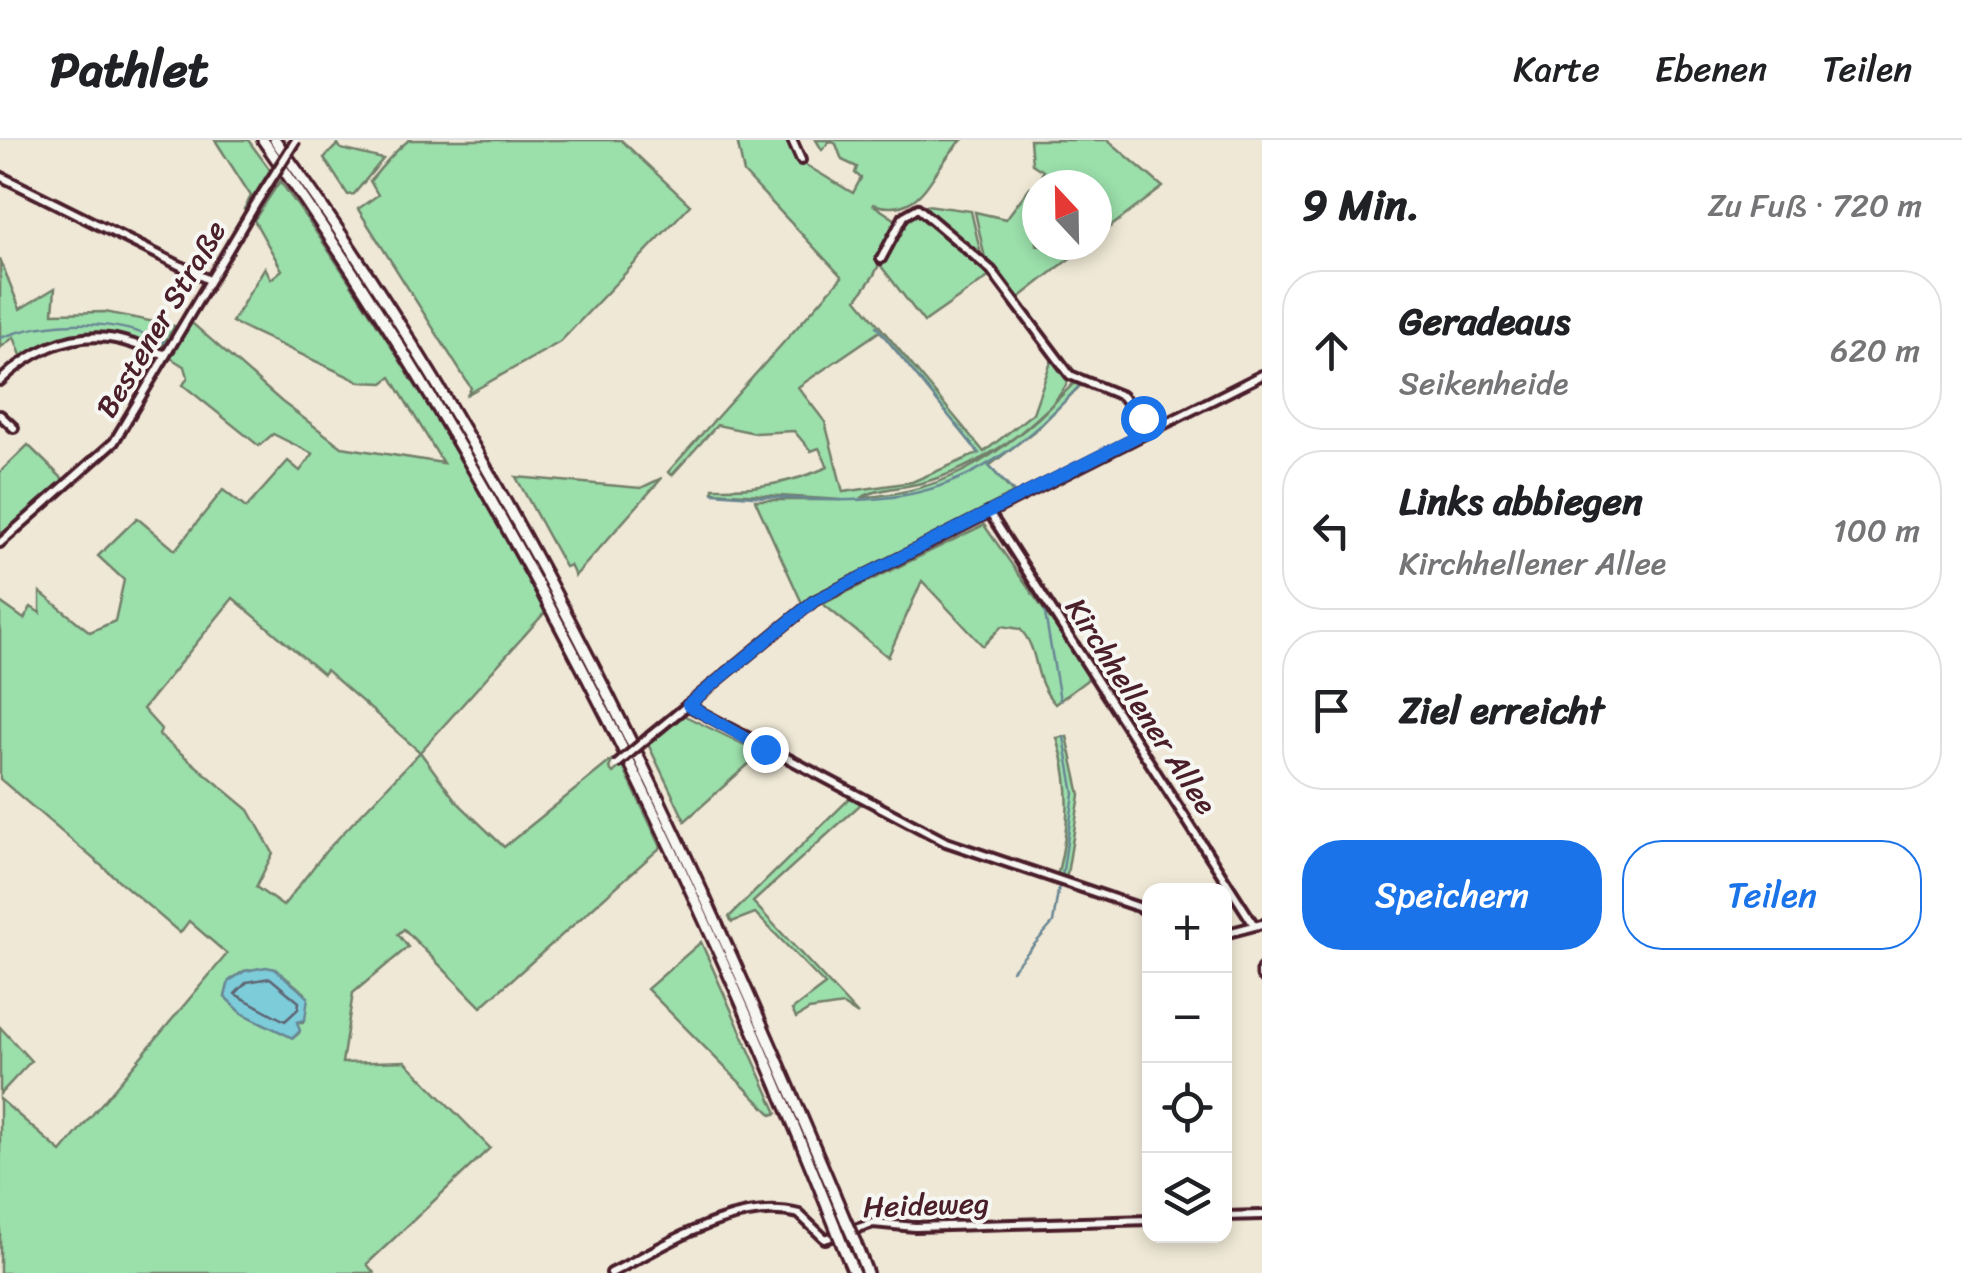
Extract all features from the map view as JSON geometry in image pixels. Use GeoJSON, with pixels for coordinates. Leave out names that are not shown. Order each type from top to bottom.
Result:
{"type":"FeatureCollection","features":[{"type":"Feature","properties":{"kind":"highway"},"geometry":{"type":"LineString","coordinates":[[262,140],[319,220],[448,423],[599,697],[747,1014],[854,1273]]}},
{"type":"Feature","properties":{"kind":"highway"},"geometry":{"type":"LineString","coordinates":[[275,140],[412,345],[558,595],[680,837],[867,1273]]}},
{"type":"Feature","properties":{"kind":"street","name":"Bestener Straße"},"geometry":{"type":"LineString","coordinates":[[0,544],[114,442],[296,140]]}},
{"type":"Feature","properties":{"kind":"street"},"geometry":{"type":"LineString","coordinates":[[792,140],[802,160]]}},
{"type":"Feature","properties":{"kind":"street"},"geometry":{"type":"LineString","coordinates":[[0,176],[210,280]]}},
{"type":"Feature","properties":{"kind":"street"},"geometry":{"type":"LineString","coordinates":[[880,260],[904,216],[918,208],[991,270],[1070,376],[1122,396],[1150,430]]}},
{"type":"Feature","properties":{"kind":"street"},"geometry":{"type":"LineString","coordinates":[[0,382],[35,352],[84,340],[113,338],[165,353]]}},
{"type":"Feature","properties":{"kind":"street"},"geometry":{"type":"LineString","coordinates":[[616,765],[802,609],[1262,374]]}},
{"type":"Feature","properties":{"kind":"street"},"geometry":{"type":"LineString","coordinates":[[0,414],[14,428]]}},
{"type":"Feature","properties":{"kind":"street","name":"Kirchhellener Allee"},"geometry":{"type":"LineString","coordinates":[[988,512],[1258,925],[1232,932]]}},
{"type":"Feature","properties":{"kind":"street"},"geometry":{"type":"LineString","coordinates":[[688,705],[946,842],[1142,908]]}},
{"type":"Feature","properties":{"kind":"street","name":"Heideweg"},"geometry":{"type":"LineString","coordinates":[[611,1273],[724,1218],[750,1211],[799,1214],[825,1239],[873,1223],[915,1226],[1142,1220]]}},
{"type":"Feature","properties":{"kind":"street"},"geometry":{"type":"LineString","coordinates":[[1232,1216],[1262,1215]]}},
{"type":"Feature","properties":{"kind":"green space"},"geometry":{"type":"Polygon","coordinates":[[[215,140],[248,140],[271,171],[247,211],[244,209],[251,196],[215,140]]]}},
{"type":"Feature","properties":{"kind":"green space"},"geometry":{"type":"Polygon","coordinates":[[[409,140],[621,140],[690,205],[560,342],[468,394],[471,388],[358,209],[378,195],[370,181],[409,140]]]}},
{"type":"Feature","properties":{"kind":"green space"},"geometry":{"type":"Polygon","coordinates":[[[737,140],[790,140],[799,161],[853,193],[861,178],[855,173],[857,167],[842,160],[836,144],[830,141],[822,150],[816,140],[962,140],[915,199],[890,207],[872,204],[899,222],[874,275],[857,299],[984,452],[1033,413],[1052,359],[1039,337],[1070,378],[1046,410],[1073,384],[1082,384],[1038,428],[989,466],[1013,493],[802,603],[755,500],[842,500],[713,492],[713,488],[772,484],[814,473],[828,467],[819,448],[811,451],[794,431],[755,433],[717,425],[672,475],[668,472],[842,277],[744,173],[737,140]],[[880,331],[798,387],[825,422],[843,492],[912,482],[979,453],[880,331]],[[1019,434],[984,457],[941,477],[863,497],[896,493],[954,476],[1004,446],[1019,434]]]}},
{"type":"Feature","properties":{"kind":"green space"},"geometry":{"type":"Polygon","coordinates":[[[1030,140],[1108,140],[1163,187],[1112,226],[1112,170],[1041,170],[1032,164],[1030,140]]]}},
{"type":"Feature","properties":{"kind":"green space"},"geometry":{"type":"Polygon","coordinates":[[[338,144],[341,149],[383,159],[354,194],[348,195],[324,158],[338,144]]]}},
{"type":"Feature","properties":{"kind":"green space"},"geometry":{"type":"Polygon","coordinates":[[[280,181],[386,338],[547,610],[420,752],[456,801],[504,847],[613,759],[609,768],[613,773],[622,765],[661,847],[481,1007],[404,929],[398,934],[408,947],[353,993],[342,1063],[405,1061],[490,1148],[367,1264],[374,1273],[0,1273],[0,1099],[61,1152],[227,954],[189,921],[180,933],[0,779],[0,602],[24,619],[31,607],[40,613],[40,592],[90,632],[115,621],[124,580],[98,556],[137,518],[175,550],[223,490],[246,508],[288,461],[300,471],[313,454],[273,434],[259,446],[183,385],[188,377],[185,367],[169,357],[192,323],[282,402],[342,447],[443,463],[391,377],[383,383],[360,382],[232,322],[265,267],[271,279],[282,270],[254,220],[280,181]],[[233,598],[143,709],[161,729],[159,735],[249,810],[273,853],[256,887],[283,906],[326,851],[420,752],[326,670],[323,674],[233,598]],[[275,969],[244,971],[229,981],[225,997],[242,1013],[293,1038],[299,1033],[297,1022],[303,1022],[305,993],[275,969]]]}},
{"type":"Feature","properties":{"kind":"green space"},"geometry":{"type":"Polygon","coordinates":[[[1022,198],[1022,260],[1068,260],[1019,298],[1074,371],[1071,374],[1037,323],[986,263],[975,212],[1006,219],[1022,198]]]}},
{"type":"Feature","properties":{"kind":"green space"},"geometry":{"type":"Polygon","coordinates":[[[927,205],[971,211],[982,259],[921,208],[927,205]]]}},
{"type":"Feature","properties":{"kind":"green space"},"geometry":{"type":"Polygon","coordinates":[[[918,210],[964,244],[1028,322],[990,276],[924,322],[881,266],[904,217],[918,210]]]}},
{"type":"Feature","properties":{"kind":"green space"},"geometry":{"type":"Polygon","coordinates":[[[0,259],[20,309],[55,288],[53,313],[105,312],[175,326],[161,348],[117,337],[52,343],[22,358],[14,337],[0,348],[0,259]]]}},
{"type":"Feature","properties":{"kind":"green space"},"geometry":{"type":"Polygon","coordinates":[[[28,445],[65,481],[87,463],[0,540],[0,472],[28,445]]]}},
{"type":"Feature","properties":{"kind":"green space"},"geometry":{"type":"Polygon","coordinates":[[[516,477],[641,488],[662,478],[575,576],[570,565],[565,567],[516,477]]]}},
{"type":"Feature","properties":{"kind":"green space"},"geometry":{"type":"Polygon","coordinates":[[[984,525],[1089,674],[1087,680],[1055,704],[1042,684],[1031,646],[1020,629],[1002,626],[983,646],[922,581],[888,657],[823,604],[984,525]]]}},
{"type":"Feature","properties":{"kind":"green space"},"geometry":{"type":"Polygon","coordinates":[[[681,714],[761,753],[685,821],[648,744],[681,714]]]}},
{"type":"Feature","properties":{"kind":"green space"},"geometry":{"type":"Polygon","coordinates":[[[1067,736],[1080,795],[1066,880],[1057,877],[1068,807],[1057,738],[1067,736]]]}},
{"type":"Feature","properties":{"kind":"green space"},"geometry":{"type":"Polygon","coordinates":[[[850,798],[861,804],[753,902],[858,1015],[843,1005],[809,1010],[796,1018],[792,1010],[825,985],[755,913],[732,922],[729,917],[850,798]]]}},
{"type":"Feature","properties":{"kind":"green space"},"geometry":{"type":"Polygon","coordinates":[[[701,942],[777,1113],[772,1115],[647,989],[701,942]]]}},
{"type":"Feature","properties":{"kind":"green space"},"geometry":{"type":"Polygon","coordinates":[[[0,1027],[31,1061],[0,1094],[0,1027]]]}},
{"type":"Feature","properties":{"kind":"water"},"geometry":{"type":"Polygon","coordinates":[[[275,969],[308,997],[305,1020],[297,1022],[300,1031],[293,1038],[242,1013],[225,997],[229,981],[245,971],[275,969]]]}},
{"type":"Feature","properties":{"kind":"waterway"},"geometry":{"type":"LineString","coordinates":[[918,214],[982,268],[1011,302]]}},
{"type":"Feature","properties":{"kind":"waterway"},"geometry":{"type":"LineString","coordinates":[[0,338],[41,327],[83,324],[125,329],[164,342]]}},
{"type":"Feature","properties":{"kind":"waterway"},"geometry":{"type":"LineString","coordinates":[[876,326],[979,453]]}},
{"type":"Feature","properties":{"kind":"waterway"},"geometry":{"type":"LineString","coordinates":[[1043,344],[1067,378]]}},
{"type":"Feature","properties":{"kind":"waterway"},"geometry":{"type":"LineString","coordinates":[[713,493],[823,500],[912,494],[954,481],[994,460],[1035,429],[1079,386]]}},
{"type":"Feature","properties":{"kind":"waterway"},"geometry":{"type":"LineString","coordinates":[[989,466],[1016,494]]}},
{"type":"Feature","properties":{"kind":"waterway"},"geometry":{"type":"LineString","coordinates":[[1044,608],[1060,700]]}},
{"type":"Feature","properties":{"kind":"waterway"},"geometry":{"type":"LineString","coordinates":[[1062,877],[1074,794],[1064,737]]}},
{"type":"Feature","properties":{"kind":"waterway"},"geometry":{"type":"LineString","coordinates":[[1012,970],[1053,923],[1059,885]]}},
{"type":"Feature","properties":{"kind":"route"},"geometry":{"type":"LineString","coordinates":[[765,749],[708,720],[688,705],[814,601],[1150,430],[1143,418]]}}]}
